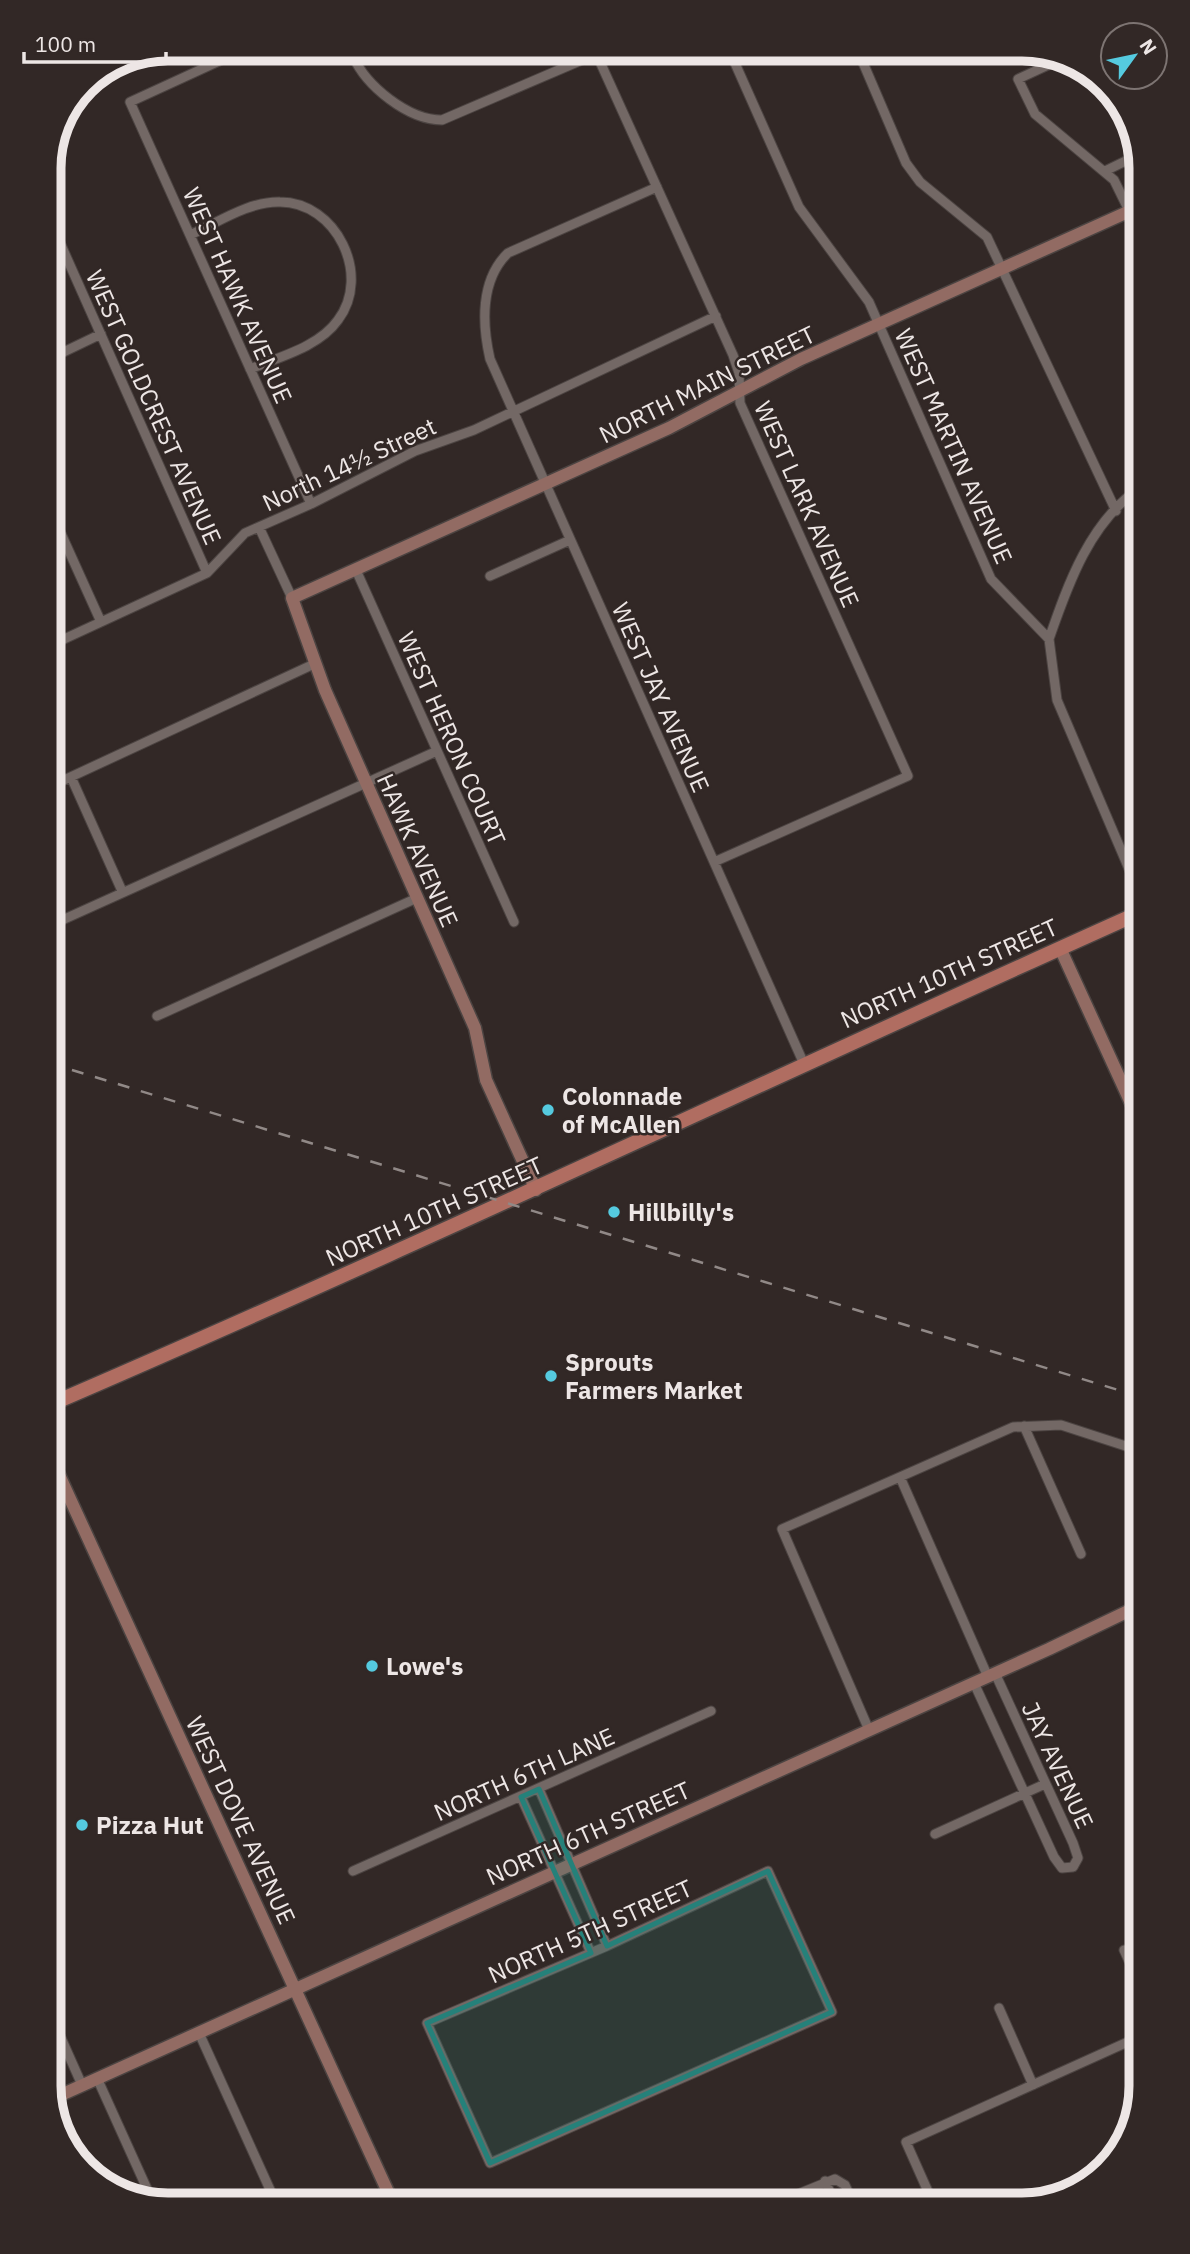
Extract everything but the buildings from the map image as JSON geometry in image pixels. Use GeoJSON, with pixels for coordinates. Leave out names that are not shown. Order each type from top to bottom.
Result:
{"type":"FeatureCollection","features":[{"type":"Feature","properties":{"kind":"main road","name":"NORTH 10TH STREET"},"geometry":{"type":"LineString","coordinates":[[61,1400],[536,1190],[804,1064],[1129,917]]}},
{"type":"Feature","properties":{"kind":"street","name":"WEST HAWK AVENUE"},"geometry":{"type":"LineString","coordinates":[[219,61],[130,102],[311,504]]}},
{"type":"Feature","properties":{"kind":"street"},"geometry":{"type":"LineString","coordinates":[[357,61],[372,83],[422,118],[442,120],[457,116],[580,61]]}},
{"type":"Feature","properties":{"kind":"street","name":"WEST LARK AVENUE"},"geometry":{"type":"LineString","coordinates":[[599,61],[716,316],[739,373],[738,393],[908,776],[714,862]]}},
{"type":"Feature","properties":{"kind":"street","name":"WEST MARTIN AVENUE"},"geometry":{"type":"LineString","coordinates":[[734,61],[799,207],[863,293],[991,579],[1049,639]]}},
{"type":"Feature","properties":{"kind":"street"},"geometry":{"type":"LineString","coordinates":[[862,61],[906,163],[920,182],[987,237],[1116,511]]}},
{"type":"Feature","properties":{"kind":"street"},"geometry":{"type":"LineString","coordinates":[[1049,65],[1018,79],[1035,114],[1105,171],[1129,201]]}},
{"type":"Feature","properties":{"kind":"street"},"geometry":{"type":"LineString","coordinates":[[1105,171],[1128,160]]}},
{"type":"Feature","properties":{"kind":"street","name":"WEST JAY AVENUE"},"geometry":{"type":"LineString","coordinates":[[657,187],[508,253],[496,266],[488,289],[484,325],[487,345],[513,412],[804,1064]]}},
{"type":"Feature","properties":{"kind":"street"},"geometry":{"type":"LineString","coordinates":[[190,235],[257,205],[278,201],[313,209],[331,225],[340,240],[350,267],[351,296],[338,321],[313,342],[250,369]]}},
{"type":"Feature","properties":{"kind":"street","name":"NORTH MAIN STREET"},"geometry":{"type":"LineString","coordinates":[[292,598],[669,428],[801,359],[1129,211]]}},
{"type":"Feature","properties":{"kind":"street","name":"WEST GOLDCREST AVENUE"},"geometry":{"type":"LineString","coordinates":[[61,245],[207,573]]}},
{"type":"Feature","properties":{"kind":"street","name":"North 14½ Street"},"geometry":{"type":"LineString","coordinates":[[61,640],[207,573],[236,540],[259,527],[415,451],[474,430],[716,316]]}},
{"type":"Feature","properties":{"kind":"street"},"geometry":{"type":"LineString","coordinates":[[61,353],[101,334]]}},
{"type":"Feature","properties":{"kind":"street"},"geometry":{"type":"LineString","coordinates":[[1129,499],[1088,543],[1068,584],[1049,639],[1057,700],[1129,869]]}},
{"type":"Feature","properties":{"kind":"street","name":"HAWK AVENUE"},"geometry":{"type":"LineString","coordinates":[[259,527],[292,598],[314,664],[365,783],[475,1028],[486,1080],[536,1190]]}},
{"type":"Feature","properties":{"kind":"street"},"geometry":{"type":"LineString","coordinates":[[61,534],[101,622]]}},
{"type":"Feature","properties":{"kind":"street"},"geometry":{"type":"LineString","coordinates":[[490,576],[570,540]]}},
{"type":"Feature","properties":{"kind":"street","name":"WEST HERON COURT"},"geometry":{"type":"LineString","coordinates":[[356,570],[514,922]]}},
{"type":"Feature","properties":{"kind":"street"},"geometry":{"type":"LineString","coordinates":[[61,781],[314,664]]}},
{"type":"Feature","properties":{"kind":"street"},"geometry":{"type":"LineString","coordinates":[[61,920],[437,751]]}},
{"type":"Feature","properties":{"kind":"street"},"geometry":{"type":"LineString","coordinates":[[71,777],[122,891]]}},
{"type":"Feature","properties":{"kind":"street"},"geometry":{"type":"LineString","coordinates":[[157,1016],[417,898]]}},
{"type":"Feature","properties":{"kind":"street"},"geometry":{"type":"LineString","coordinates":[[1060,948],[1129,1099]]}},
{"type":"Feature","properties":{"kind":"street"},"geometry":{"type":"LineString","coordinates":[[869,1730],[782,1529],[999,1432],[1024,1426],[1061,1425],[1129,1447]]}},
{"type":"Feature","properties":{"kind":"street"},"geometry":{"type":"LineString","coordinates":[[1024,1426],[1081,1554]]}},
{"type":"Feature","properties":{"kind":"street","name":"JAY AVENUE"},"geometry":{"type":"LineString","coordinates":[[901,1476],[991,1675],[1077,1852],[1078,1858],[1073,1867],[1062,1868],[1057,1863],[974,1683]]}},
{"type":"Feature","properties":{"kind":"street","name":"WEST DOVE AVENUE"},"geometry":{"type":"LineString","coordinates":[[61,1479],[243,1879],[297,1988],[389,2193]]}},
{"type":"Feature","properties":{"kind":"street"},"geometry":{"type":"LineString","coordinates":[[1127,1610],[1129,1614]]}},
{"type":"Feature","properties":{"kind":"street","name":"NORTH 6TH STREET"},"geometry":{"type":"LineString","coordinates":[[62,2094],[974,1683],[1127,1610]]}},
{"type":"Feature","properties":{"kind":"street","name":"NORTH 6TH LANE"},"geometry":{"type":"LineString","coordinates":[[354,1871],[711,1711]]}},
{"type":"Feature","properties":{"kind":"street"},"geometry":{"type":"LineString","coordinates":[[935,1834],[1045,1784]]}},
{"type":"Feature","properties":{"kind":"street"},"geometry":{"type":"LineString","coordinates":[[539,1789],[607,1946]]}},
{"type":"Feature","properties":{"kind":"street"},"geometry":{"type":"LineString","coordinates":[[522,1797],[591,1954]]}},
{"type":"Feature","properties":{"kind":"street","name":"NORTH 5TH STREET"},"geometry":{"type":"LineString","coordinates":[[768,1871],[832,2012],[491,2163],[427,2024],[607,1946],[768,1871]]}},
{"type":"Feature","properties":{"kind":"street"},"geometry":{"type":"LineString","coordinates":[[1124,1950],[1129,1961]]}},
{"type":"Feature","properties":{"kind":"street"},"geometry":{"type":"LineString","coordinates":[[999,2008],[1033,2085]]}},
{"type":"Feature","properties":{"kind":"street"},"geometry":{"type":"LineString","coordinates":[[199,2033],[272,2193]]}},
{"type":"Feature","properties":{"kind":"street"},"geometry":{"type":"LineString","coordinates":[[61,2038],[82,2085]]}},
{"type":"Feature","properties":{"kind":"street"},"geometry":{"type":"LineString","coordinates":[[929,2193],[906,2142],[1129,2041]]}},
{"type":"Feature","properties":{"kind":"street"},"geometry":{"type":"LineString","coordinates":[[97,2078],[148,2191]]}},
{"type":"Feature","properties":{"kind":"street"},"geometry":{"type":"LineString","coordinates":[[798,2193],[825,2181],[840,2180],[847,2193]]}},
{"type":"Feature","properties":{"kind":"street"},"geometry":{"type":"LineString","coordinates":[[825,2181],[830,2193]]}},
{"type":"Feature","properties":{"kind":"highlighted area"},"geometry":{"type":"Polygon","coordinates":[[[539,1789],[607,1946],[768,1871],[832,2012],[490,2163],[427,2023],[591,1953],[521,1797],[539,1789]]]}},
{"type":"Feature","properties":{"kind":"railway"},"geometry":{"type":"LineString","coordinates":[[61,1067],[1129,1393]]}},
{"type":"Feature","properties":{"kind":"place","name":"Colonnade of McAllen"},"geometry":{"type":"Point","coordinates":[548,1110]}},
{"type":"Feature","properties":{"kind":"place","name":"Hillbilly's"},"geometry":{"type":"Point","coordinates":[614,1212]}},
{"type":"Feature","properties":{"kind":"place","name":"Sprouts Farmers Market"},"geometry":{"type":"Point","coordinates":[551,1376]}},
{"type":"Feature","properties":{"kind":"place","name":"Lowe's"},"geometry":{"type":"Point","coordinates":[372,1666]}},
{"type":"Feature","properties":{"kind":"place","name":"Pizza Hut"},"geometry":{"type":"Point","coordinates":[82,1825]}}]}
